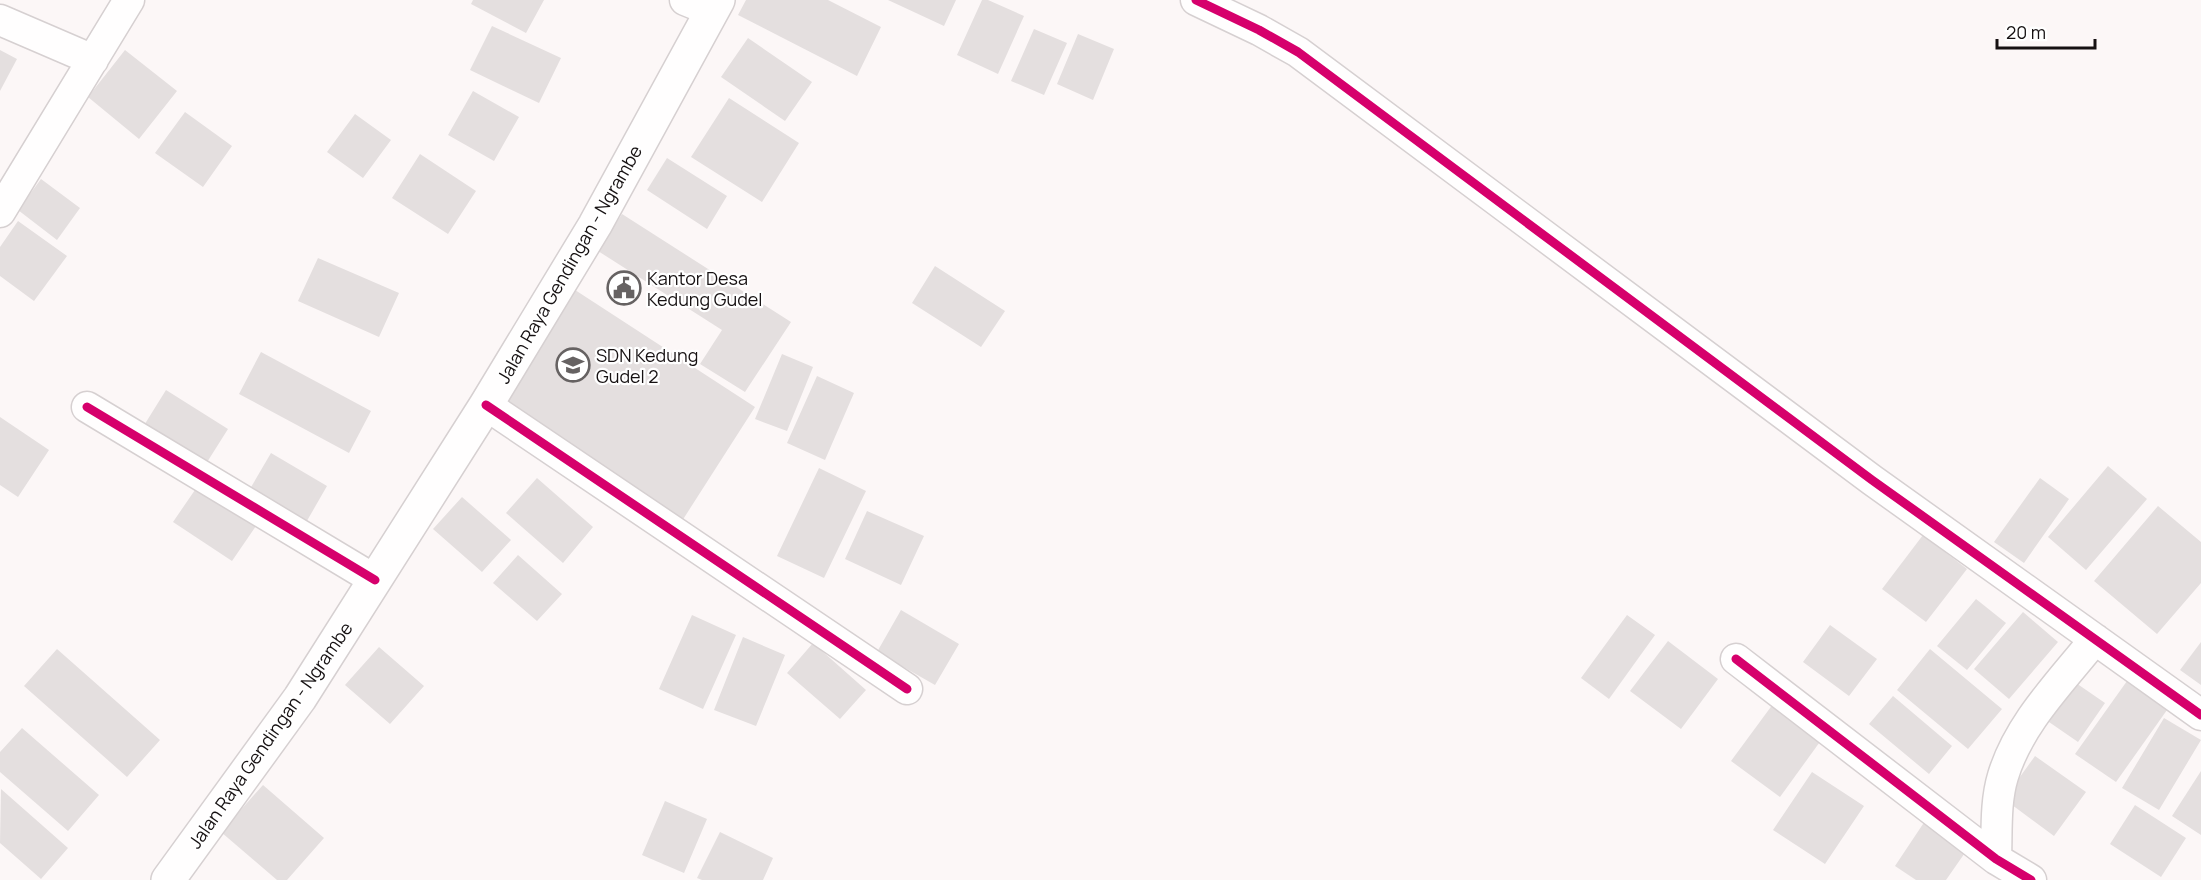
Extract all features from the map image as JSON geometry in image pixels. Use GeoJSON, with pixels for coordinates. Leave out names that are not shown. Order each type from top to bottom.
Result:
{"type":"FeatureCollection","features":[{"type":"Feature","properties":{"kind":"main road","name":"Jalan Raya Gendingan - Ngrambe"},"geometry":{"type":"LineString","coordinates":[[168,880],[300,698],[486,405],[595,225],[705,4]]}},
{"type":"Feature","properties":{"kind":"street"},"geometry":{"type":"LineString","coordinates":[[0,212],[129,0]]}},
{"type":"Feature","properties":{"kind":"street"},"geometry":{"type":"LineString","coordinates":[[1196,0],[1259,30],[1298,52],[1872,480],[2201,715]]}},
{"type":"Feature","properties":{"kind":"street"},"geometry":{"type":"LineString","coordinates":[[0,20],[93,60]]}},
{"type":"Feature","properties":{"kind":"street"},"geometry":{"type":"LineString","coordinates":[[486,405],[907,689]]}},
{"type":"Feature","properties":{"kind":"street"},"geometry":{"type":"LineString","coordinates":[[87,407],[375,580]]}},
{"type":"Feature","properties":{"kind":"street"},"geometry":{"type":"LineString","coordinates":[[1996,859],[2002,777],[2023,729],[2095,639]]}},
{"type":"Feature","properties":{"kind":"street"},"geometry":{"type":"LineString","coordinates":[[1736,659],[1996,859],[2031,880]]}},
{"type":"Feature","properties":{"kind":"building"},"geometry":{"type":"Polygon","coordinates":[[[473,0],[544,0],[526,33],[471,4],[473,0]]]}},
{"type":"Feature","properties":{"kind":"building"},"geometry":{"type":"Polygon","coordinates":[[[746,0],[828,0],[881,27],[857,76],[738,15],[746,0]]]}},
{"type":"Feature","properties":{"kind":"building"},"geometry":{"type":"Polygon","coordinates":[[[888,0],[956,0],[944,26],[888,0]]]}},
{"type":"Feature","properties":{"kind":"building"},"geometry":{"type":"Polygon","coordinates":[[[982,0],[988,0],[1024,16],[998,74],[957,55],[982,0]]]}},
{"type":"Feature","properties":{"kind":"building"},"geometry":{"type":"Polygon","coordinates":[[[492,26],[561,58],[539,103],[470,70],[492,26]]]}},
{"type":"Feature","properties":{"kind":"building"},"geometry":{"type":"Polygon","coordinates":[[[1034,29],[1067,43],[1044,95],[1011,81],[1034,29]]]}},
{"type":"Feature","properties":{"kind":"building"},"geometry":{"type":"Polygon","coordinates":[[[1078,34],[1114,49],[1093,100],[1057,84],[1078,34]]]}},
{"type":"Feature","properties":{"kind":"building"},"geometry":{"type":"Polygon","coordinates":[[[748,38],[812,82],[785,121],[721,77],[748,38]]]}},
{"type":"Feature","properties":{"kind":"building"},"geometry":{"type":"Polygon","coordinates":[[[0,50],[17,59],[0,91],[0,50]]]}},
{"type":"Feature","properties":{"kind":"building"},"geometry":{"type":"Polygon","coordinates":[[[125,50],[177,91],[139,139],[88,97],[125,50]]]}},
{"type":"Feature","properties":{"kind":"building"},"geometry":{"type":"Polygon","coordinates":[[[473,91],[519,117],[494,161],[448,135],[473,91]]]}},
{"type":"Feature","properties":{"kind":"building"},"geometry":{"type":"Polygon","coordinates":[[[729,98],[799,143],[762,202],[691,157],[729,98]]]}},
{"type":"Feature","properties":{"kind":"building"},"geometry":{"type":"Polygon","coordinates":[[[185,112],[232,146],[203,187],[155,153],[185,112]]]}},
{"type":"Feature","properties":{"kind":"building"},"geometry":{"type":"Polygon","coordinates":[[[355,114],[391,140],[363,178],[327,152],[355,114]]]}},
{"type":"Feature","properties":{"kind":"building"},"geometry":{"type":"Polygon","coordinates":[[[420,154],[476,191],[448,234],[392,198],[420,154]]]}},
{"type":"Feature","properties":{"kind":"building"},"geometry":{"type":"Polygon","coordinates":[[[667,158],[727,196],[707,229],[647,190],[667,158]]]}},
{"type":"Feature","properties":{"kind":"building"},"geometry":{"type":"Polygon","coordinates":[[[41,179],[80,208],[57,240],[18,210],[41,179]]]}},
{"type":"Feature","properties":{"kind":"building"},"geometry":{"type":"Polygon","coordinates":[[[622,214],[791,322],[745,392],[700,364],[722,330],[598,251],[622,214]]]}},
{"type":"Feature","properties":{"kind":"building"},"geometry":{"type":"Polygon","coordinates":[[[18,221],[67,256],[34,301],[0,276],[0,247],[18,221]]]}},
{"type":"Feature","properties":{"kind":"building"},"geometry":{"type":"Polygon","coordinates":[[[318,258],[399,293],[379,337],[298,301],[318,258]]]}},
{"type":"Feature","properties":{"kind":"building"},"geometry":{"type":"Polygon","coordinates":[[[935,266],[1005,311],[981,347],[912,303],[935,266]]]}},
{"type":"Feature","properties":{"kind":"building"},"geometry":{"type":"Polygon","coordinates":[[[572,288],[755,407],[682,521],[498,401],[572,288]]]}},
{"type":"Feature","properties":{"kind":"building"},"geometry":{"type":"Polygon","coordinates":[[[261,352],[371,411],[349,453],[239,394],[261,352]]]}},
{"type":"Feature","properties":{"kind":"building"},"geometry":{"type":"Polygon","coordinates":[[[782,354],[813,367],[787,431],[755,419],[782,354]]]}},
{"type":"Feature","properties":{"kind":"building"},"geometry":{"type":"Polygon","coordinates":[[[817,376],[854,393],[825,460],[787,443],[817,376]]]}},
{"type":"Feature","properties":{"kind":"building"},"geometry":{"type":"Polygon","coordinates":[[[166,390],[228,429],[204,467],[143,427],[166,390]]]}},
{"type":"Feature","properties":{"kind":"building"},"geometry":{"type":"Polygon","coordinates":[[[0,417],[49,450],[18,497],[0,485],[0,417]]]}},
{"type":"Feature","properties":{"kind":"building"},"geometry":{"type":"Polygon","coordinates":[[[271,453],[327,486],[304,526],[247,494],[271,453]]]}},
{"type":"Feature","properties":{"kind":"building"},"geometry":{"type":"Polygon","coordinates":[[[2108,466],[2147,499],[2086,570],[2048,537],[2108,466]]]}},
{"type":"Feature","properties":{"kind":"building"},"geometry":{"type":"Polygon","coordinates":[[[819,468],[866,491],[824,578],[777,556],[819,468]]]}},
{"type":"Feature","properties":{"kind":"building"},"geometry":{"type":"Polygon","coordinates":[[[537,478],[593,527],[563,563],[506,513],[537,478]]]}},
{"type":"Feature","properties":{"kind":"building"},"geometry":{"type":"Polygon","coordinates":[[[2040,478],[2069,499],[2024,563],[1994,542],[2040,478]]]}},
{"type":"Feature","properties":{"kind":"building"},"geometry":{"type":"Polygon","coordinates":[[[197,487],[256,526],[232,561],[173,522],[197,487]]]}},
{"type":"Feature","properties":{"kind":"building"},"geometry":{"type":"Polygon","coordinates":[[[462,497],[511,540],[482,572],[433,529],[462,497]]]}},
{"type":"Feature","properties":{"kind":"building"},"geometry":{"type":"Polygon","coordinates":[[[2158,506],[2201,542],[2201,583],[2157,634],[2094,581],[2158,506]]]}},
{"type":"Feature","properties":{"kind":"building"},"geometry":{"type":"Polygon","coordinates":[[[867,511],[924,536],[901,585],[845,559],[867,511]]]}},
{"type":"Feature","properties":{"kind":"building"},"geometry":{"type":"Polygon","coordinates":[[[1923,535],[1967,569],[1926,622],[1882,589],[1923,535]]]}},
{"type":"Feature","properties":{"kind":"building"},"geometry":{"type":"Polygon","coordinates":[[[518,555],[562,594],[537,621],[493,583],[518,555]]]}},
{"type":"Feature","properties":{"kind":"building"},"geometry":{"type":"Polygon","coordinates":[[[1976,599],[2006,623],[1967,670],[1937,646],[1976,599]]]}},
{"type":"Feature","properties":{"kind":"building"},"geometry":{"type":"Polygon","coordinates":[[[901,610],[959,644],[935,685],[877,652],[901,610]]]}},
{"type":"Feature","properties":{"kind":"building"},"geometry":{"type":"Polygon","coordinates":[[[2023,612],[2058,642],[2009,699],[1974,669],[2023,612]]]}},
{"type":"Feature","properties":{"kind":"building"},"geometry":{"type":"Polygon","coordinates":[[[692,615],[736,635],[703,709],[659,689],[692,615]]]}},
{"type":"Feature","properties":{"kind":"building"},"geometry":{"type":"Polygon","coordinates":[[[1627,615],[1655,635],[1609,699],[1581,678],[1627,615]]]}},
{"type":"Feature","properties":{"kind":"building"},"geometry":{"type":"Polygon","coordinates":[[[1830,625],[1877,659],[1849,696],[1803,662],[1830,625]]]}},
{"type":"Feature","properties":{"kind":"building"},"geometry":{"type":"Polygon","coordinates":[[[743,637],[785,655],[756,726],[714,710],[743,637]]]}},
{"type":"Feature","properties":{"kind":"building"},"geometry":{"type":"Polygon","coordinates":[[[1668,641],[1718,679],[1681,729],[1630,691],[1668,641]]]}},
{"type":"Feature","properties":{"kind":"building"},"geometry":{"type":"Polygon","coordinates":[[[2201,642],[2201,685],[2180,670],[2201,642]]]}},
{"type":"Feature","properties":{"kind":"building"},"geometry":{"type":"Polygon","coordinates":[[[813,643],[866,690],[840,719],[787,673],[813,643]]]}},
{"type":"Feature","properties":{"kind":"building"},"geometry":{"type":"Polygon","coordinates":[[[379,647],[424,686],[390,724],[345,685],[379,647]]]}},
{"type":"Feature","properties":{"kind":"building"},"geometry":{"type":"Polygon","coordinates":[[[57,649],[160,740],[127,777],[24,686],[57,649]]]}},
{"type":"Feature","properties":{"kind":"building"},"geometry":{"type":"Polygon","coordinates":[[[1930,649],[2002,709],[1968,749],[1897,690],[1930,649]]]}},
{"type":"Feature","properties":{"kind":"building"},"geometry":{"type":"Polygon","coordinates":[[[2127,681],[2167,710],[2116,782],[2075,754],[2127,681]]]}},
{"type":"Feature","properties":{"kind":"building"},"geometry":{"type":"Polygon","coordinates":[[[2076,683],[2105,703],[2078,742],[2049,722],[2076,683]]]}},
{"type":"Feature","properties":{"kind":"building"},"geometry":{"type":"Polygon","coordinates":[[[1893,696],[1952,746],[1929,774],[1869,724],[1893,696]]]}},
{"type":"Feature","properties":{"kind":"building"},"geometry":{"type":"Polygon","coordinates":[[[1773,704],[1822,739],[1780,797],[1731,761],[1773,704]]]}},
{"type":"Feature","properties":{"kind":"building"},"geometry":{"type":"Polygon","coordinates":[[[2164,718],[2201,740],[2159,810],[2122,788],[2164,718]]]}},
{"type":"Feature","properties":{"kind":"building"},"geometry":{"type":"Polygon","coordinates":[[[22,728],[99,795],[68,831],[0,772],[0,752],[22,728]]]}},
{"type":"Feature","properties":{"kind":"building"},"geometry":{"type":"Polygon","coordinates":[[[2035,756],[2086,792],[2054,836],[2004,799],[2035,756]]]}},
{"type":"Feature","properties":{"kind":"building"},"geometry":{"type":"Polygon","coordinates":[[[2201,771],[2201,835],[2172,816],[2201,771]]]}},
{"type":"Feature","properties":{"kind":"building"},"geometry":{"type":"Polygon","coordinates":[[[1812,772],[1864,806],[1825,864],[1773,830],[1812,772]]]}},
{"type":"Feature","properties":{"kind":"building"},"geometry":{"type":"Polygon","coordinates":[[[263,785],[324,838],[287,880],[277,880],[221,832],[263,785]]]}},
{"type":"Feature","properties":{"kind":"building"},"geometry":{"type":"Polygon","coordinates":[[[1,789],[68,848],[41,879],[0,843],[1,789]]]}},
{"type":"Feature","properties":{"kind":"building"},"geometry":{"type":"Polygon","coordinates":[[[665,801],[707,819],[684,873],[642,855],[665,801]]]}},
{"type":"Feature","properties":{"kind":"building"},"geometry":{"type":"Polygon","coordinates":[[[2135,805],[2186,838],[2161,877],[2110,844],[2135,805]]]}},
{"type":"Feature","properties":{"kind":"building"},"geometry":{"type":"Polygon","coordinates":[[[1927,818],[1969,847],[1946,880],[1916,880],[1895,866],[1927,818]]]}},
{"type":"Feature","properties":{"kind":"building"},"geometry":{"type":"Polygon","coordinates":[[[720,832],[773,858],[763,880],[702,880],[697,878],[720,832]]]}},
{"type":"Feature","properties":{"kind":"cycle path"},"geometry":{"type":"LineString","coordinates":[[1196,0],[1259,30],[1298,52],[1872,480],[2201,715]]}},
{"type":"Feature","properties":{"kind":"cycle path"},"geometry":{"type":"LineString","coordinates":[[486,405],[907,689]]}},
{"type":"Feature","properties":{"kind":"cycle path"},"geometry":{"type":"LineString","coordinates":[[87,407],[375,580]]}},
{"type":"Feature","properties":{"kind":"cycle path"},"geometry":{"type":"LineString","coordinates":[[1736,659],[1996,859],[2031,880]]}},
{"type":"Feature","properties":{"kind":"place","name":"Kantor Desa Kedung Gudel"},"geometry":{"type":"Point","coordinates":[624,288]}},
{"type":"Feature","properties":{"kind":"place","name":"SDN Kedung Gudel 2"},"geometry":{"type":"Point","coordinates":[573,365]}}]}
